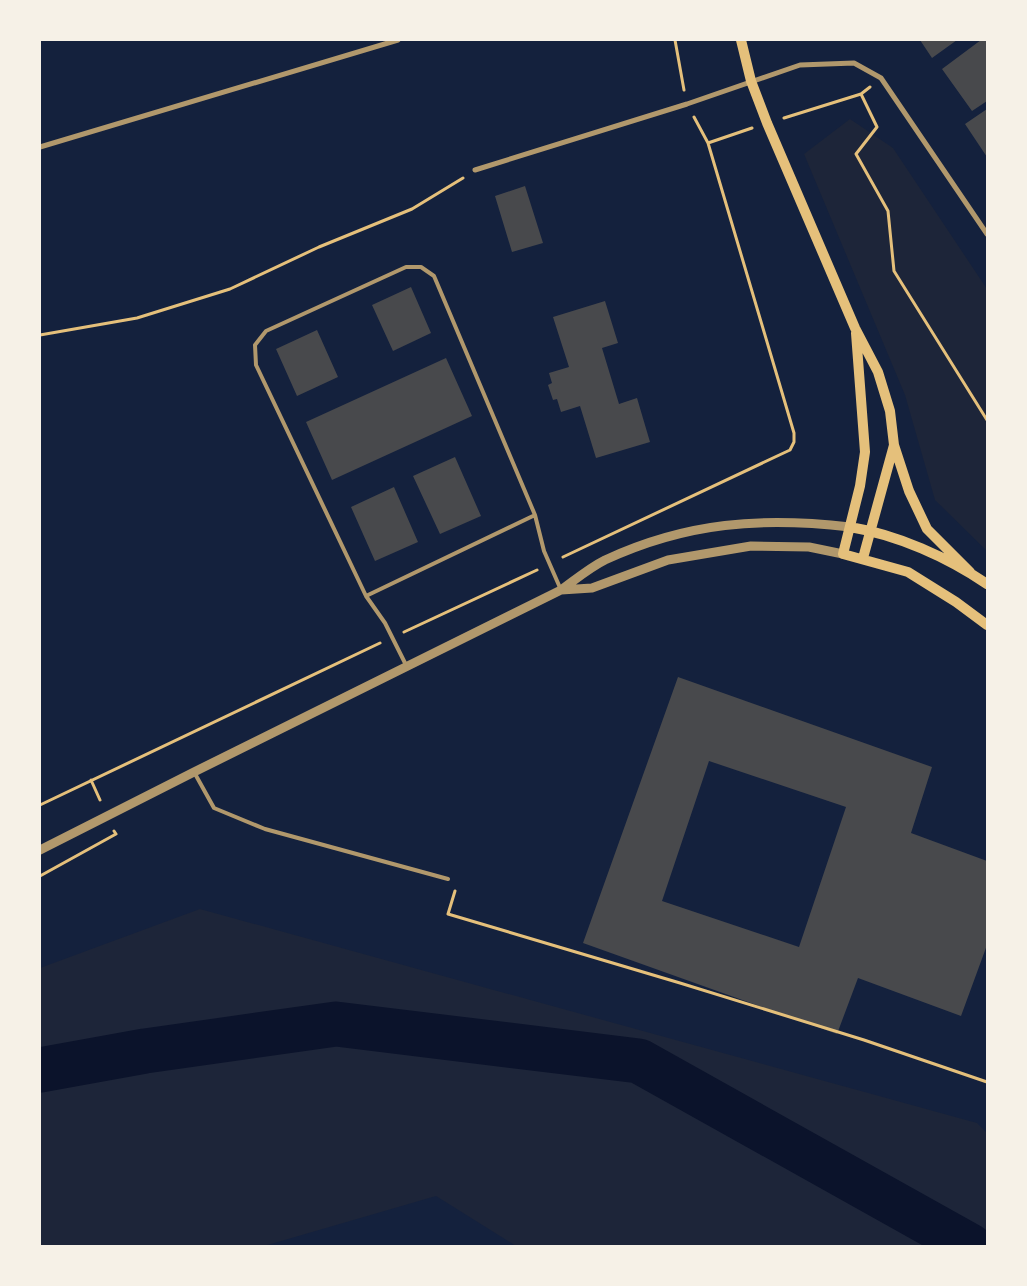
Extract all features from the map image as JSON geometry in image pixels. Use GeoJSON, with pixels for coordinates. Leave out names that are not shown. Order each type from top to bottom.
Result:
{"type":"FeatureCollection","features":[{"type":"Feature","properties":{"kind":"main road"},"geometry":{"type":"LineString","coordinates":[[741,40],[751,81],[767,123],[855,328],[878,372],[890,412],[894,445],[909,491],[927,529],[970,572],[987,584]]}},
{"type":"Feature","properties":{"kind":"main road"},"geometry":{"type":"LineString","coordinates":[[855,328],[865,452],[860,486],[843,554],[864,558],[908,572],[956,602],[987,625]]}},
{"type":"Feature","properties":{"kind":"main road"},"geometry":{"type":"LineString","coordinates":[[864,558],[894,445]]}},
{"type":"Feature","properties":{"kind":"main road"},"geometry":{"type":"LineString","coordinates":[[850,527],[870,530],[920,549],[970,572]]}},
{"type":"Feature","properties":{"kind":"street"},"geometry":{"type":"LineString","coordinates":[[40,147],[398,40]]}},
{"type":"Feature","properties":{"kind":"street"},"geometry":{"type":"LineString","coordinates":[[476,170],[687,104],[800,65],[854,63],[881,78],[987,234]]}},
{"type":"Feature","properties":{"kind":"street"},"geometry":{"type":"LineString","coordinates":[[40,850],[561,590],[604,561],[667,536],[722,524],[814,523],[850,527]]}},
{"type":"Feature","properties":{"kind":"street"},"geometry":{"type":"LineString","coordinates":[[561,590],[592,588],[668,560],[751,546],[809,547],[843,554]]}},
{"type":"Feature","properties":{"kind":"lane"},"geometry":{"type":"LineString","coordinates":[[407,666],[384,623],[366,596],[256,365],[255,345],[266,331],[406,267],[421,267],[434,276],[535,515],[544,550],[561,590]]}},
{"type":"Feature","properties":{"kind":"lane"},"geometry":{"type":"LineString","coordinates":[[366,596],[535,515]]}},
{"type":"Feature","properties":{"kind":"lane"},"geometry":{"type":"LineString","coordinates":[[194,772],[214,808],[264,830],[448,879]]}},
{"type":"Feature","properties":{"kind":"path"},"geometry":{"type":"LineString","coordinates":[[40,805],[790,450],[794,442],[794,433],[708,143],[687,104],[676,40]]}},
{"type":"Feature","properties":{"kind":"path"},"geometry":{"type":"LineString","coordinates":[[708,143],[861,94],[881,78]]}},
{"type":"Feature","properties":{"kind":"path"},"geometry":{"type":"LineString","coordinates":[[861,94],[877,127],[856,154],[888,211],[894,271],[987,420]]}},
{"type":"Feature","properties":{"kind":"path"},"geometry":{"type":"LineString","coordinates":[[40,335],[137,318],[230,289],[319,246],[412,209],[476,170]]}},
{"type":"Feature","properties":{"kind":"path"},"geometry":{"type":"LineString","coordinates":[[40,876],[116,834],[91,780]]}},
{"type":"Feature","properties":{"kind":"path"},"geometry":{"type":"LineString","coordinates":[[448,879],[458,882],[448,914],[864,1040],[987,1082]]}},
{"type":"Feature","properties":{"kind":"shaded area"},"geometry":{"type":"Polygon","coordinates":[[[850,119],[893,148],[987,289],[987,551],[935,500],[905,395],[804,154],[850,119]]]}},
{"type":"Feature","properties":{"kind":"shaded area"},"geometry":{"type":"Polygon","coordinates":[[[200,909],[977,1123],[987,1133],[987,1246],[516,1246],[436,1196],[264,1246],[40,1246],[40,968],[200,909]]]}},
{"type":"Feature","properties":{"kind":"building"},"geometry":{"type":"Polygon","coordinates":[[[920,40],[957,40],[932,58],[920,40]]]}},
{"type":"Feature","properties":{"kind":"building"},"geometry":{"type":"Polygon","coordinates":[[[981,40],[987,40],[987,101],[972,111],[942,69],[981,40]]]}},
{"type":"Feature","properties":{"kind":"building"},"geometry":{"type":"Polygon","coordinates":[[[987,109],[987,157],[965,124],[987,109]]]}},
{"type":"Feature","properties":{"kind":"building"},"geometry":{"type":"Polygon","coordinates":[[[525,186],[543,243],[512,252],[495,196],[525,186]]]}},
{"type":"Feature","properties":{"kind":"building"},"geometry":{"type":"Polygon","coordinates":[[[411,287],[431,333],[393,351],[372,305],[411,287]]]}},
{"type":"Feature","properties":{"kind":"building"},"geometry":{"type":"Polygon","coordinates":[[[605,301],[618,343],[602,348],[619,404],[637,398],[650,442],[596,458],[580,406],[561,412],[557,399],[553,400],[548,385],[552,383],[549,373],[569,367],[553,317],[605,301]]]}},
{"type":"Feature","properties":{"kind":"building"},"geometry":{"type":"Polygon","coordinates":[[[317,330],[338,377],[297,396],[276,349],[317,330]]]}},
{"type":"Feature","properties":{"kind":"building"},"geometry":{"type":"Polygon","coordinates":[[[446,358],[472,416],[332,480],[306,422],[446,358]]]}},
{"type":"Feature","properties":{"kind":"building"},"geometry":{"type":"Polygon","coordinates":[[[455,457],[481,516],[440,534],[413,476],[455,457]]]}},
{"type":"Feature","properties":{"kind":"building"},"geometry":{"type":"Polygon","coordinates":[[[394,487],[418,542],[375,561],[351,507],[394,487]]]}},
{"type":"Feature","properties":{"kind":"building"},"geometry":{"type":"Polygon","coordinates":[[[678,677],[932,767],[911,833],[987,861],[987,945],[961,1016],[858,978],[837,1034],[583,943],[678,677]],[[709,761],[662,901],[799,947],[846,807],[709,761]]]}},
{"type":"Feature","properties":{"kind":"waterway"},"geometry":{"type":"LineString","coordinates":[[40,1070],[145,1051],[336,1024],[639,1061],[970,1246]]}}]}
